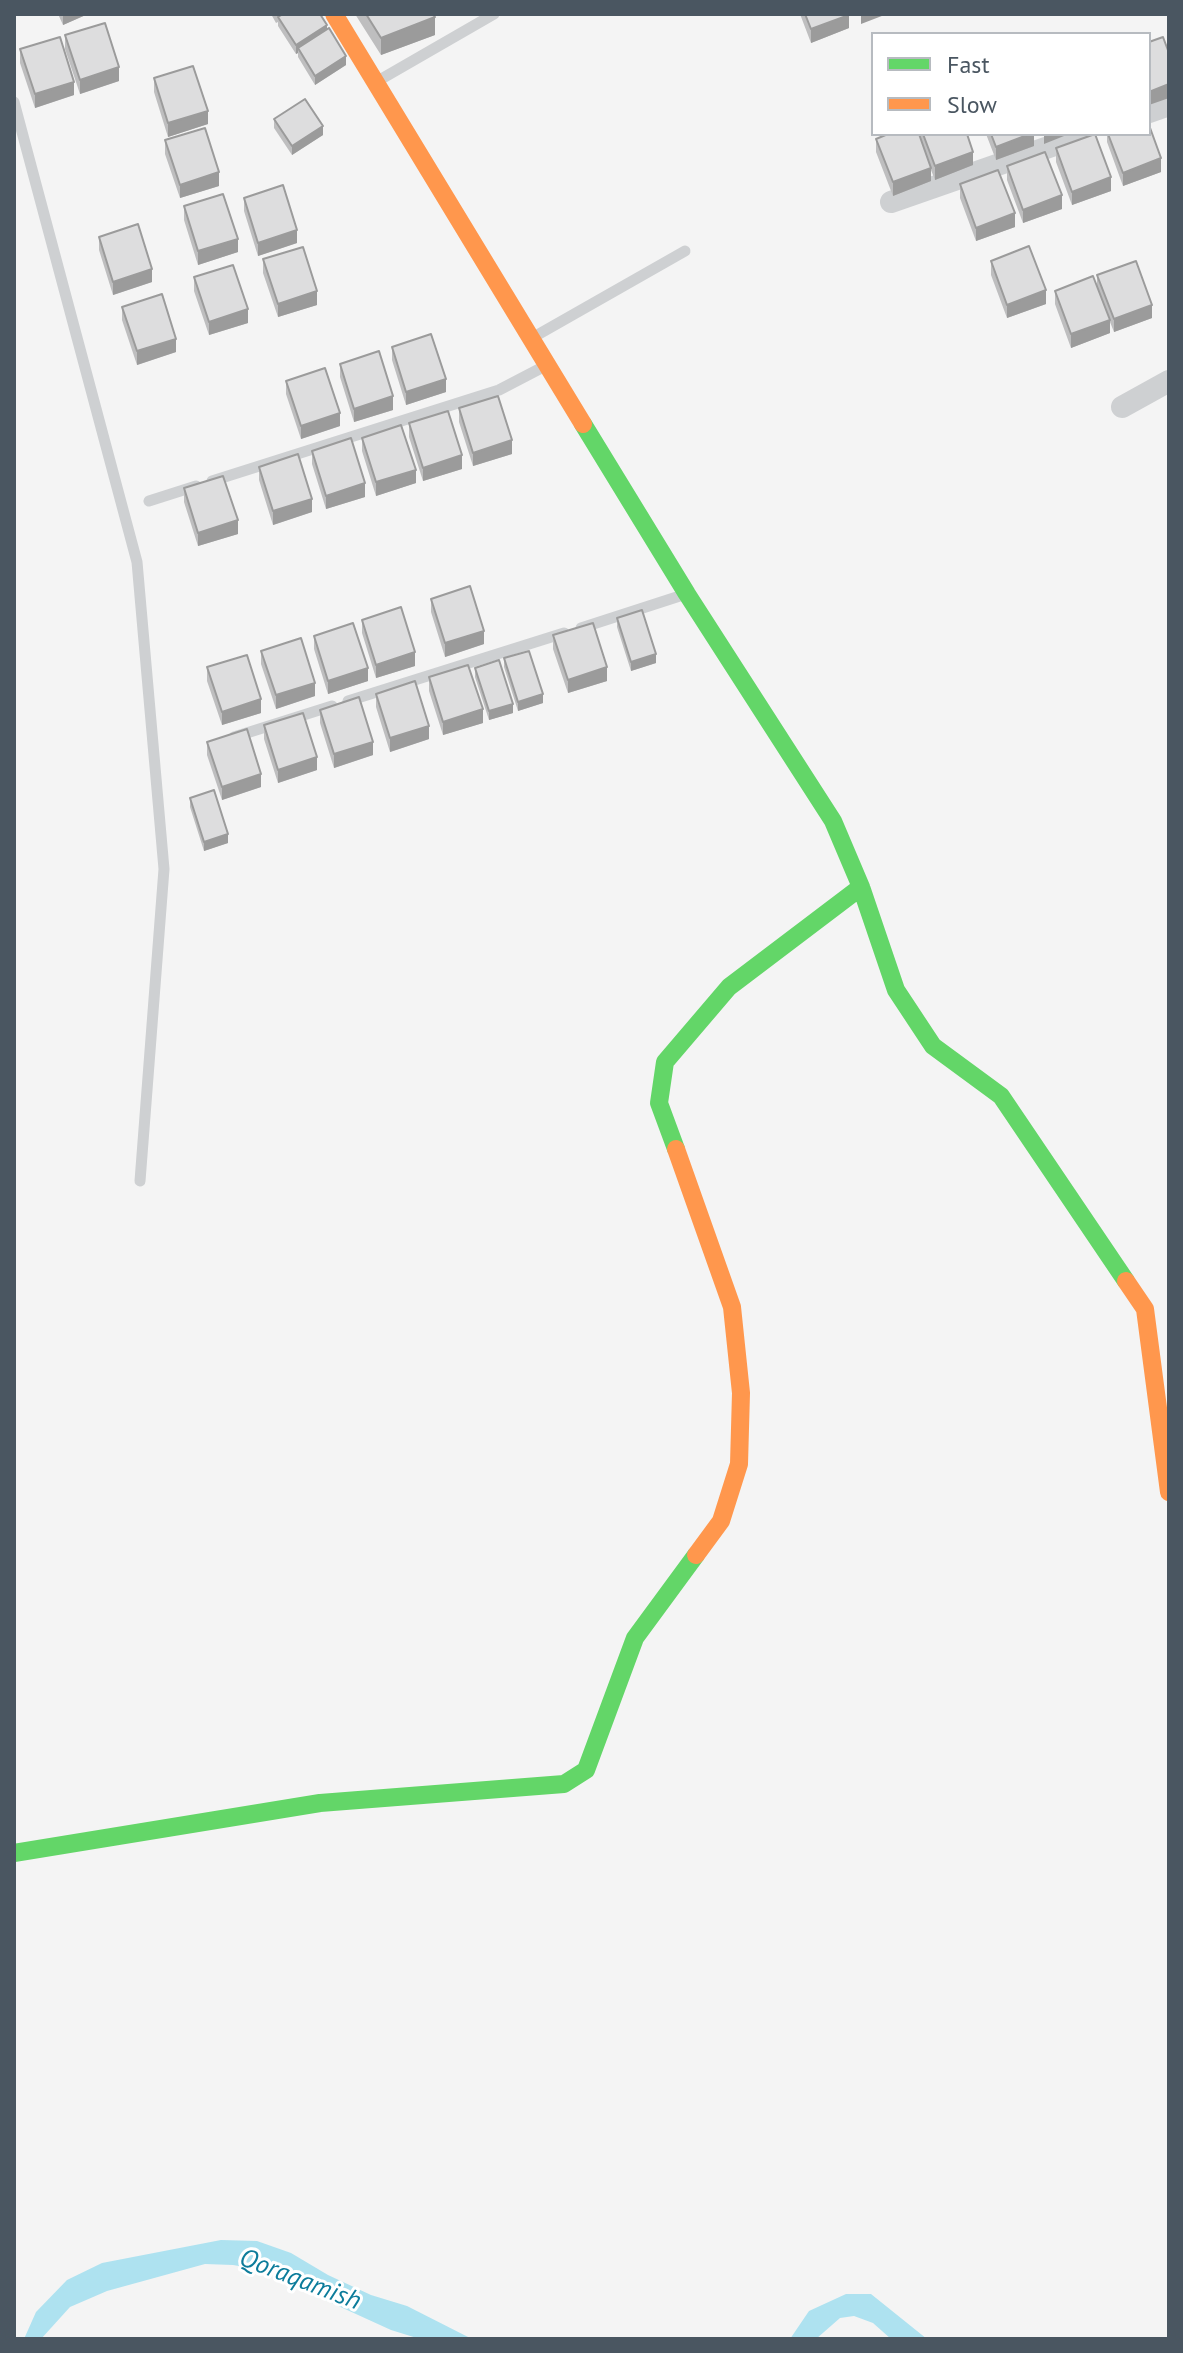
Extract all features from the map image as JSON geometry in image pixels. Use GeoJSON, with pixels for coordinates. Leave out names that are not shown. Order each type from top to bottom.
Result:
{"type":"FeatureCollection","features":[{"type":"Feature","properties":{"kind":"street"},"geometry":{"type":"LineString","coordinates":[[334,14],[687,594],[833,821],[861,887],[896,990],[933,1046],[1001,1096],[1145,1309],[1169,1492]]}},
{"type":"Feature","properties":{"kind":"street"},"geometry":{"type":"LineString","coordinates":[[891,202],[1080,136]]}},
{"type":"Feature","properties":{"kind":"street"},"geometry":{"type":"LineString","coordinates":[[1122,407],[1169,381]]}},
{"type":"Feature","properties":{"kind":"street"},"geometry":{"type":"LineString","coordinates":[[14,1853],[320,1803],[564,1784],[586,1770],[635,1638],[721,1521],[739,1464],[741,1393],[732,1307],[659,1103],[665,1062],[729,987],[861,887]]}},
{"type":"Feature","properties":{"kind":"lane"},"geometry":{"type":"LineString","coordinates":[[376,83],[494,14]]}},
{"type":"Feature","properties":{"kind":"lane"},"geometry":{"type":"LineString","coordinates":[[14,102],[137,562],[164,869],[140,1181]]}},
{"type":"Feature","properties":{"kind":"lane"},"geometry":{"type":"LineString","coordinates":[[531,338],[685,251]]}},
{"type":"Feature","properties":{"kind":"lane"},"geometry":{"type":"LineString","coordinates":[[149,501],[499,390],[547,365]]}},
{"type":"Feature","properties":{"kind":"lane"},"geometry":{"type":"LineString","coordinates":[[225,740],[687,594]]}},
{"type":"Feature","properties":{"kind":"water","name":"Qoraqamish"},"geometry":{"type":"Polygon","coordinates":[[[221,2240],[257,2241],[291,2253],[328,2275],[371,2295],[407,2306],[472,2339],[420,2339],[391,2330],[323,2299],[275,2272],[205,2264],[107,2291],[70,2307],[41,2339],[24,2339],[36,2312],[67,2280],[102,2263],[221,2240]]]}},
{"type":"Feature","properties":{"kind":"water"},"geometry":{"type":"Polygon","coordinates":[[[846,2294],[871,2294],[927,2339],[891,2339],[873,2323],[854,2316],[840,2318],[816,2339],[790,2339],[809,2311],[846,2294]]]}},
{"type":"Feature","properties":{"kind":"building"},"geometry":{"type":"Polygon","coordinates":[[[283,14],[320,14],[327,25],[296,45],[278,17],[283,14]]]}},
{"type":"Feature","properties":{"kind":"building"},"geometry":{"type":"Polygon","coordinates":[[[366,14],[433,14],[435,17],[381,38],[366,14]]]}},
{"type":"Feature","properties":{"kind":"building"},"geometry":{"type":"Polygon","coordinates":[[[805,14],[849,14],[849,15],[811,29],[805,14]]]}},
{"type":"Feature","properties":{"kind":"building"},"geometry":{"type":"Polygon","coordinates":[[[105,23],[119,67],[80,80],[65,35],[105,23]]]}},
{"type":"Feature","properties":{"kind":"building"},"geometry":{"type":"Polygon","coordinates":[[[329,28],[346,56],[315,76],[298,48],[329,28]]]}},
{"type":"Feature","properties":{"kind":"building"},"geometry":{"type":"Polygon","coordinates":[[[60,37],[74,82],[35,94],[20,49],[60,37]]]}},
{"type":"Feature","properties":{"kind":"building"},"geometry":{"type":"Polygon","coordinates":[[[1163,37],[1169,53],[1169,84],[1151,91],[1151,41],[1163,37]]]}},
{"type":"Feature","properties":{"kind":"building"},"geometry":{"type":"Polygon","coordinates":[[[193,66],[208,111],[168,123],[154,78],[193,66]]]}},
{"type":"Feature","properties":{"kind":"building"},"geometry":{"type":"Polygon","coordinates":[[[305,99],[323,126],[292,146],[274,119],[305,99]]]}},
{"type":"Feature","properties":{"kind":"building"},"geometry":{"type":"Polygon","coordinates":[[[205,128],[219,172],[180,185],[165,140],[205,128]]]}},
{"type":"Feature","properties":{"kind":"building"},"geometry":{"type":"Polygon","coordinates":[[[1151,130],[1161,158],[1123,173],[1109,136],[1151,136],[1151,130]]]}},
{"type":"Feature","properties":{"kind":"building"},"geometry":{"type":"Polygon","coordinates":[[[883,136],[920,136],[931,168],[893,182],[876,139],[883,136]]]}},
{"type":"Feature","properties":{"kind":"building"},"geometry":{"type":"Polygon","coordinates":[[[924,136],[968,136],[973,152],[935,166],[924,136]]]}},
{"type":"Feature","properties":{"kind":"building"},"geometry":{"type":"Polygon","coordinates":[[[992,136],[1025,136],[996,147],[992,136]]]}},
{"type":"Feature","properties":{"kind":"building"},"geometry":{"type":"Polygon","coordinates":[[[1096,136],[1111,177],[1072,192],[1056,148],[1096,136]]]}},
{"type":"Feature","properties":{"kind":"building"},"geometry":{"type":"Polygon","coordinates":[[[1045,152],[1062,195],[1023,210],[1007,166],[1045,152]]]}},
{"type":"Feature","properties":{"kind":"building"},"geometry":{"type":"Polygon","coordinates":[[[998,170],[1015,213],[976,228],[960,184],[998,170]]]}},
{"type":"Feature","properties":{"kind":"building"},"geometry":{"type":"Polygon","coordinates":[[[283,185],[297,230],[258,243],[244,198],[283,185]]]}},
{"type":"Feature","properties":{"kind":"building"},"geometry":{"type":"Polygon","coordinates":[[[223,194],[238,239],[198,251],[184,206],[223,194]]]}},
{"type":"Feature","properties":{"kind":"building"},"geometry":{"type":"Polygon","coordinates":[[[138,224],[152,269],[113,282],[99,237],[138,224]]]}},
{"type":"Feature","properties":{"kind":"building"},"geometry":{"type":"Polygon","coordinates":[[[1029,246],[1046,290],[1007,305],[991,261],[1029,246]]]}},
{"type":"Feature","properties":{"kind":"building"},"geometry":{"type":"Polygon","coordinates":[[[303,247],[317,291],[278,304],[263,259],[303,247]]]}},
{"type":"Feature","properties":{"kind":"building"},"geometry":{"type":"Polygon","coordinates":[[[1136,261],[1152,305],[1114,319],[1097,275],[1136,261]]]}},
{"type":"Feature","properties":{"kind":"building"},"geometry":{"type":"Polygon","coordinates":[[[233,265],[248,309],[209,322],[194,277],[233,265]]]}},
{"type":"Feature","properties":{"kind":"building"},"geometry":{"type":"Polygon","coordinates":[[[1093,276],[1110,320],[1071,334],[1055,291],[1093,276]]]}},
{"type":"Feature","properties":{"kind":"building"},"geometry":{"type":"Polygon","coordinates":[[[162,294],[176,339],[137,351],[122,307],[162,294]]]}},
{"type":"Feature","properties":{"kind":"building"},"geometry":{"type":"Polygon","coordinates":[[[431,334],[446,379],[406,392],[392,347],[431,334]]]}},
{"type":"Feature","properties":{"kind":"building"},"geometry":{"type":"Polygon","coordinates":[[[379,351],[393,396],[354,409],[340,364],[379,351]]]}},
{"type":"Feature","properties":{"kind":"building"},"geometry":{"type":"Polygon","coordinates":[[[325,368],[340,413],[301,426],[286,381],[325,368]]]}},
{"type":"Feature","properties":{"kind":"building"},"geometry":{"type":"Polygon","coordinates":[[[498,396],[512,440],[473,453],[459,408],[498,396]]]}},
{"type":"Feature","properties":{"kind":"building"},"geometry":{"type":"Polygon","coordinates":[[[448,411],[462,455],[423,468],[409,423],[448,411]]]}},
{"type":"Feature","properties":{"kind":"building"},"geometry":{"type":"Polygon","coordinates":[[[401,425],[416,470],[376,482],[362,438],[401,425]]]}},
{"type":"Feature","properties":{"kind":"building"},"geometry":{"type":"Polygon","coordinates":[[[351,438],[365,483],[326,496],[312,451],[351,438]]]}},
{"type":"Feature","properties":{"kind":"building"},"geometry":{"type":"Polygon","coordinates":[[[298,454],[312,499],[273,511],[259,467],[298,454]]]}},
{"type":"Feature","properties":{"kind":"building"},"geometry":{"type":"Polygon","coordinates":[[[223,476],[238,520],[198,533],[184,488],[223,476]]]}},
{"type":"Feature","properties":{"kind":"building"},"geometry":{"type":"Polygon","coordinates":[[[470,586],[484,631],[445,643],[431,599],[470,586]]]}},
{"type":"Feature","properties":{"kind":"building"},"geometry":{"type":"Polygon","coordinates":[[[401,607],[415,652],[376,665],[362,620],[401,607]]]}},
{"type":"Feature","properties":{"kind":"building"},"geometry":{"type":"Polygon","coordinates":[[[642,610],[656,654],[631,662],[617,618],[642,610]]]}},
{"type":"Feature","properties":{"kind":"building"},"geometry":{"type":"Polygon","coordinates":[[[353,623],[368,668],[328,681],[314,636],[353,623]]]}},
{"type":"Feature","properties":{"kind":"building"},"geometry":{"type":"Polygon","coordinates":[[[593,623],[607,667],[568,680],[553,635],[593,623]]]}},
{"type":"Feature","properties":{"kind":"building"},"geometry":{"type":"Polygon","coordinates":[[[301,638],[315,683],[276,695],[261,651],[301,638]]]}},
{"type":"Feature","properties":{"kind":"building"},"geometry":{"type":"Polygon","coordinates":[[[529,651],[543,694],[518,702],[504,658],[529,651]]]}},
{"type":"Feature","properties":{"kind":"building"},"geometry":{"type":"Polygon","coordinates":[[[247,655],[261,699],[222,712],[207,667],[247,655]]]}},
{"type":"Feature","properties":{"kind":"building"},"geometry":{"type":"Polygon","coordinates":[[[499,660],[513,704],[489,711],[475,668],[499,660]]]}},
{"type":"Feature","properties":{"kind":"building"},"geometry":{"type":"Polygon","coordinates":[[[468,665],[483,709],[443,722],[429,677],[468,665]]]}},
{"type":"Feature","properties":{"kind":"building"},"geometry":{"type":"Polygon","coordinates":[[[415,681],[429,726],[390,738],[376,694],[415,681]]]}},
{"type":"Feature","properties":{"kind":"building"},"geometry":{"type":"Polygon","coordinates":[[[359,697],[373,742],[334,754],[320,710],[359,697]]]}},
{"type":"Feature","properties":{"kind":"building"},"geometry":{"type":"Polygon","coordinates":[[[303,713],[317,757],[278,770],[264,725],[303,713]]]}},
{"type":"Feature","properties":{"kind":"building"},"geometry":{"type":"Polygon","coordinates":[[[247,729],[261,774],[222,787],[207,742],[247,729]]]}},
{"type":"Feature","properties":{"kind":"building"},"geometry":{"type":"Polygon","coordinates":[[[214,790],[228,834],[204,842],[190,798],[214,790]]]}},
{"type":"Feature","properties":{"kind":"traffic: fast"},"geometry":{"type":"LineString","coordinates":[[583,424],[687,594],[833,821],[861,887],[896,990],[933,1046],[1001,1096],[1126,1281]]}},
{"type":"Feature","properties":{"kind":"traffic: fast"},"geometry":{"type":"LineString","coordinates":[[676,1149],[659,1103],[665,1062],[729,987],[861,887]]}},
{"type":"Feature","properties":{"kind":"traffic: fast"},"geometry":{"type":"LineString","coordinates":[[14,1853],[320,1803],[564,1784],[586,1770],[635,1638],[696,1555]]}},
{"type":"Feature","properties":{"kind":"traffic: slow"},"geometry":{"type":"LineString","coordinates":[[334,14],[583,424]]}},
{"type":"Feature","properties":{"kind":"traffic: slow"},"geometry":{"type":"LineString","coordinates":[[676,1149],[732,1307],[741,1393],[739,1464],[721,1521],[696,1555]]}},
{"type":"Feature","properties":{"kind":"traffic: slow"},"geometry":{"type":"LineString","coordinates":[[1126,1281],[1145,1309],[1169,1492]]}}]}
